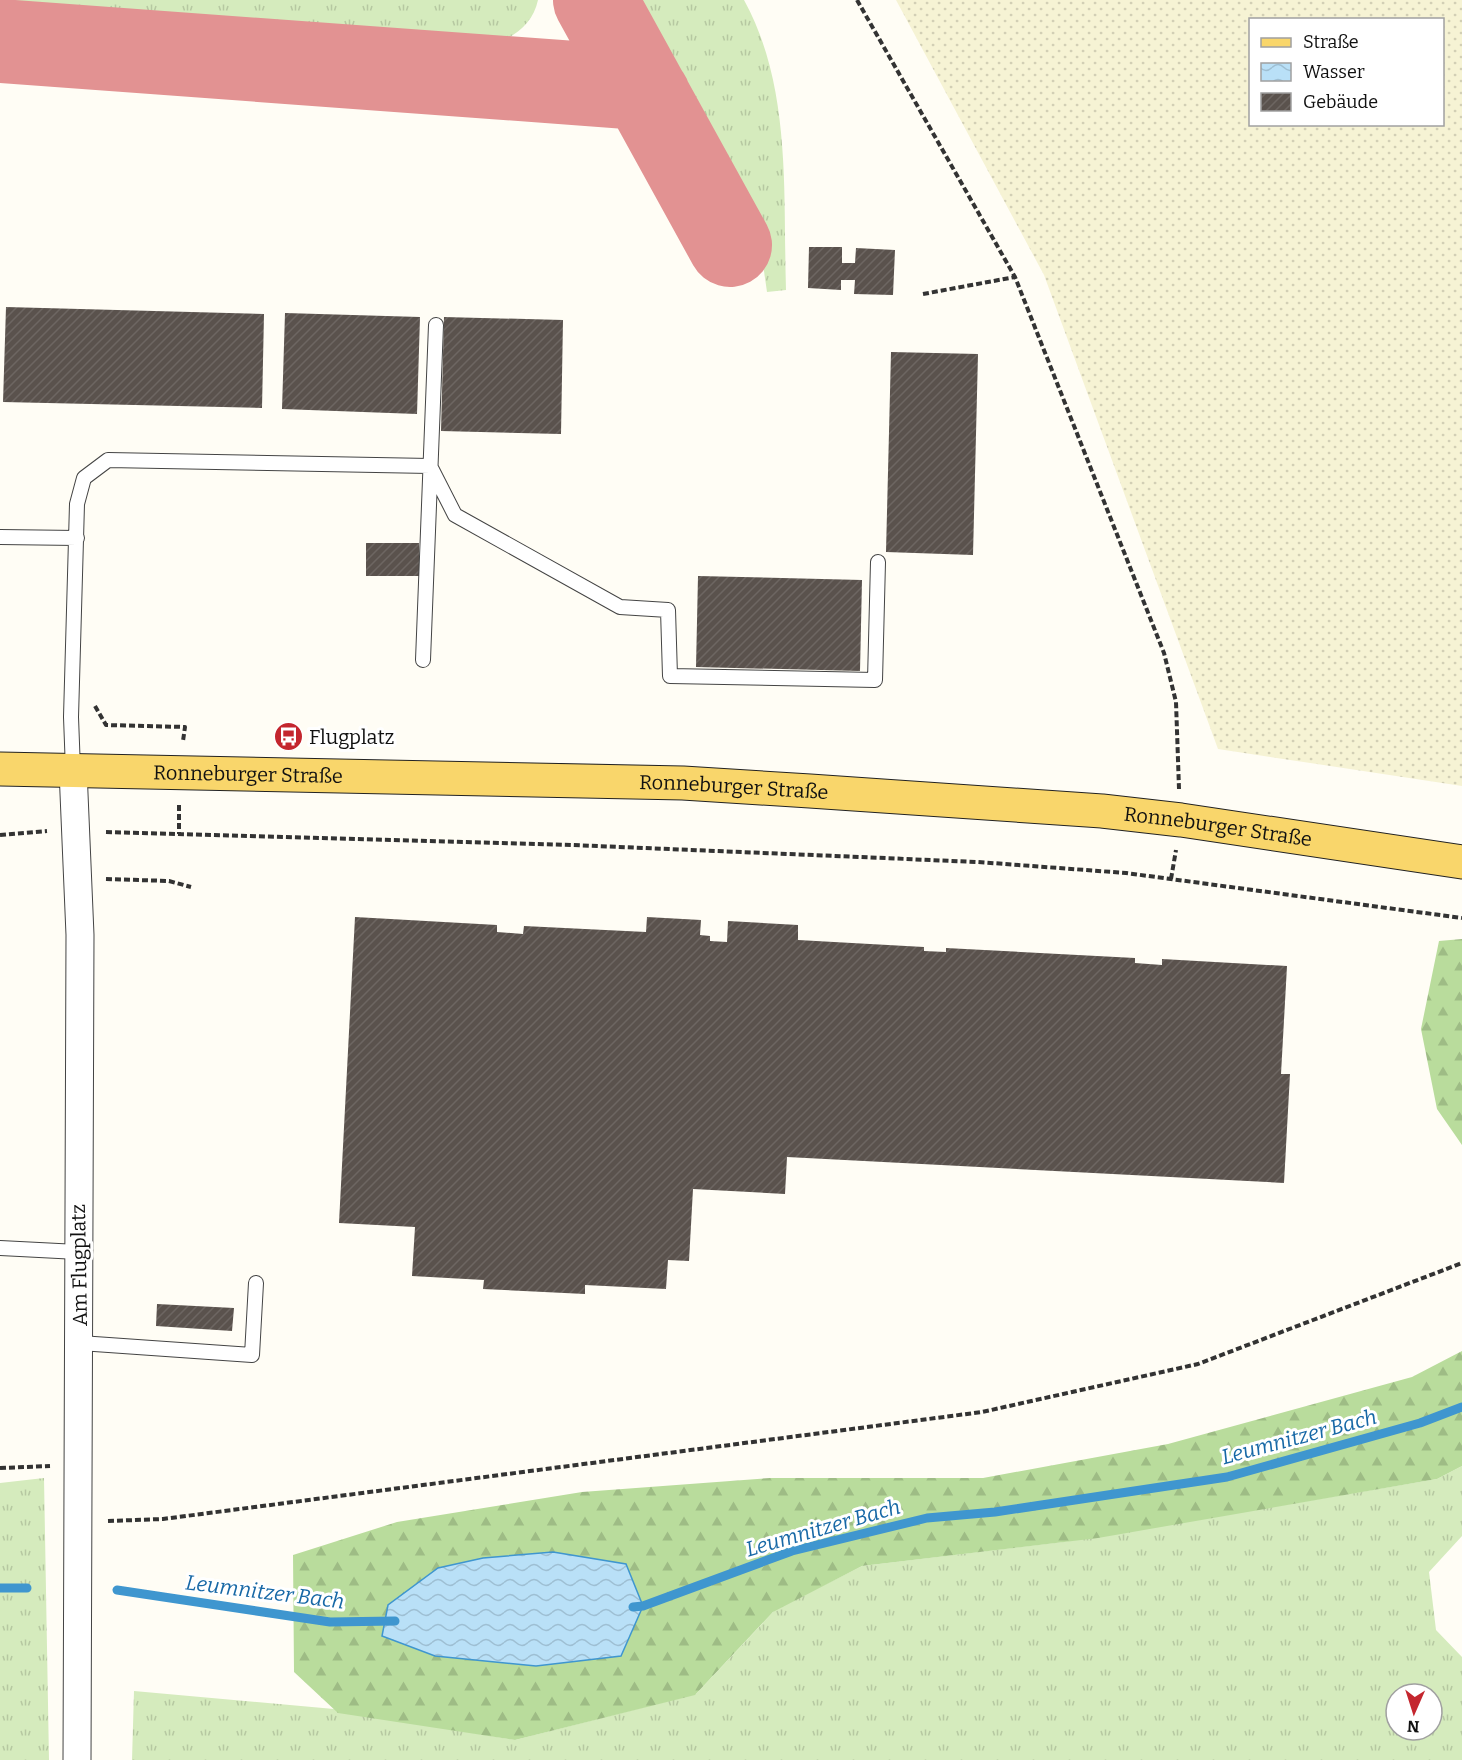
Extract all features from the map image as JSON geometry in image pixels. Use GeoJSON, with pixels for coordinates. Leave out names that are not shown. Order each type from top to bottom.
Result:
{"type":"FeatureCollection","features":[{"type":"Feature","properties":{"kind":"main road","name":"Ronneburger Straße"},"geometry":{"type":"LineString","coordinates":[[0,769],[683,783],[1102,811],[1181,820],[1462,861]]}},
{"type":"Feature","properties":{"kind":"street","name":"Am Flugplatz"},"geometry":{"type":"LineString","coordinates":[[73,770],[80,947],[77,1760]]}},
{"type":"Feature","properties":{"kind":"lane"},"geometry":{"type":"LineString","coordinates":[[423,660],[436,325]]}},
{"type":"Feature","properties":{"kind":"lane"},"geometry":{"type":"LineString","coordinates":[[73,770],[71,717],[77,504],[84,478],[108,460],[430,466]]}},
{"type":"Feature","properties":{"kind":"lane"},"geometry":{"type":"LineString","coordinates":[[430,466],[455,515],[620,607],[668,610],[670,676],[875,680],[878,562]]}},
{"type":"Feature","properties":{"kind":"lane"},"geometry":{"type":"LineString","coordinates":[[0,537],[77,538]]}},
{"type":"Feature","properties":{"kind":"lane"},"geometry":{"type":"LineString","coordinates":[[0,1248],[78,1252]]}},
{"type":"Feature","properties":{"kind":"lane"},"geometry":{"type":"LineString","coordinates":[[80,1343],[252,1355],[256,1284]]}},
{"type":"Feature","properties":{"kind":"path"},"geometry":{"type":"LineString","coordinates":[[857,0],[1015,277],[1164,652],[1176,702],[1181,820]]}},
{"type":"Feature","properties":{"kind":"path"},"geometry":{"type":"LineString","coordinates":[[923,294],[1015,277]]}},
{"type":"Feature","properties":{"kind":"path"},"geometry":{"type":"LineString","coordinates":[[0,835],[41,831],[573,845],[978,862],[1126,873],[1462,918]]}},
{"type":"Feature","properties":{"kind":"path"},"geometry":{"type":"LineString","coordinates":[[78,879],[169,881],[191,887]]}},
{"type":"Feature","properties":{"kind":"path"},"geometry":{"type":"LineString","coordinates":[[77,1522],[163,1519],[982,1412],[1198,1364],[1462,1263]]}},
{"type":"Feature","properties":{"kind":"path"},"geometry":{"type":"LineString","coordinates":[[0,1468],[22,1465],[77,1466]]}},
{"type":"Feature","properties":{"kind":"shaded area"},"geometry":{"type":"Polygon","coordinates":[[[896,0],[1462,0],[1462,786],[1218,749],[1044,275],[896,0]]]}},
{"type":"Feature","properties":{"kind":"green space"},"geometry":{"type":"Polygon","coordinates":[[[0,0],[538,0],[535,10],[524,26],[509,38],[481,51],[18,26],[0,17],[0,0]]]}},
{"type":"Feature","properties":{"kind":"green space"},"geometry":{"type":"Polygon","coordinates":[[[627,0],[744,0],[759,34],[778,105],[784,179],[786,290],[767,292],[758,229],[627,0]]]}},
{"type":"Feature","properties":{"kind":"green space"},"geometry":{"type":"Polygon","coordinates":[[[1462,939],[1462,1145],[1437,1109],[1421,1029],[1439,941],[1462,939]]]}},
{"type":"Feature","properties":{"kind":"green space"},"geometry":{"type":"Polygon","coordinates":[[[1462,1351],[1462,1466],[1437,1479],[1098,1538],[862,1566],[773,1612],[695,1695],[515,1740],[338,1713],[294,1672],[293,1555],[397,1522],[582,1492],[770,1478],[983,1478],[1168,1444],[1412,1377],[1462,1351]]]}},
{"type":"Feature","properties":{"kind":"green space"},"geometry":{"type":"Polygon","coordinates":[[[1462,1466],[1462,1536],[1429,1572],[1436,1630],[1462,1657],[1462,1760],[132,1760],[134,1691],[334,1709],[515,1740],[696,1694],[775,1610],[862,1566],[1063,1542],[1437,1479],[1462,1466]]]}},
{"type":"Feature","properties":{"kind":"green space"},"geometry":{"type":"Polygon","coordinates":[[[44,1478],[49,1760],[0,1760],[0,1483],[44,1478]]]}},
{"type":"Feature","properties":{"kind":"water"},"geometry":{"type":"Polygon","coordinates":[[[553,1552],[626,1564],[643,1606],[621,1656],[536,1666],[435,1656],[382,1636],[388,1605],[438,1568],[483,1558],[553,1552]]]}},
{"type":"Feature","properties":{"kind":"building"},"geometry":{"type":"Polygon","coordinates":[[[809,247],[842,247],[842,263],[855,263],[856,248],[895,250],[893,295],[854,294],[855,280],[841,280],[841,290],[808,288],[809,247]]]}},
{"type":"Feature","properties":{"kind":"building"},"geometry":{"type":"Polygon","coordinates":[[[6,307],[264,314],[262,408],[3,402],[6,307]]]}},
{"type":"Feature","properties":{"kind":"building"},"geometry":{"type":"Polygon","coordinates":[[[285,313],[420,317],[417,414],[282,409],[285,313]]]}},
{"type":"Feature","properties":{"kind":"building"},"geometry":{"type":"Polygon","coordinates":[[[444,317],[563,320],[561,434],[441,431],[444,317]]]}},
{"type":"Feature","properties":{"kind":"building"},"geometry":{"type":"Polygon","coordinates":[[[891,352],[978,354],[973,555],[886,552],[891,352]]]}},
{"type":"Feature","properties":{"kind":"building"},"geometry":{"type":"Polygon","coordinates":[[[366,543],[419,543],[419,576],[366,576],[366,543]]]}},
{"type":"Feature","properties":{"kind":"building"},"geometry":{"type":"Polygon","coordinates":[[[698,576],[862,580],[860,671],[696,667],[698,576]]]}},
{"type":"Feature","properties":{"kind":"building"},"geometry":{"type":"Polygon","coordinates":[[[355,917],[497,925],[497,932],[523,934],[524,926],[646,932],[647,917],[701,920],[700,935],[710,936],[710,941],[727,942],[728,921],[798,925],[798,940],[924,947],[924,951],[946,952],[946,948],[1135,958],[1135,963],[1162,965],[1162,959],[1287,966],[1281,1074],[1290,1074],[1284,1183],[787,1157],[785,1194],[693,1189],[689,1261],[668,1260],[666,1289],[585,1285],[585,1294],[483,1289],[484,1280],[412,1276],[415,1227],[339,1223],[355,917]]]}},
{"type":"Feature","properties":{"kind":"building"},"geometry":{"type":"Polygon","coordinates":[[[157,1304],[234,1308],[232,1331],[156,1326],[157,1304]]]}},
{"type":"Feature","properties":{"kind":"waterway","name":"Leumnitzer Bach"},"geometry":{"type":"LineString","coordinates":[[633,1607],[643,1606],[792,1551],[927,1518],[995,1512],[1227,1477],[1420,1423],[1462,1407]]}},
{"type":"Feature","properties":{"kind":"waterway","name":"Leumnitzer Bach"},"geometry":{"type":"LineString","coordinates":[[0,1588],[27,1588]]}},
{"type":"Feature","properties":{"kind":"waterway","name":"Leumnitzer Bach"},"geometry":{"type":"LineString","coordinates":[[117,1590],[330,1622],[395,1621]]}},
{"type":"Feature","properties":{"kind":"taxiway"},"geometry":{"type":"LineString","coordinates":[[595,0],[730,245]]}},
{"type":"Feature","properties":{"kind":"taxiway"},"geometry":{"type":"LineString","coordinates":[[0,41],[628,87],[640,89],[649,97]]}},
{"type":"Feature","properties":{"kind":"place","name":"Flugplatz"},"geometry":{"type":"Point","coordinates":[288,737]}}]}
